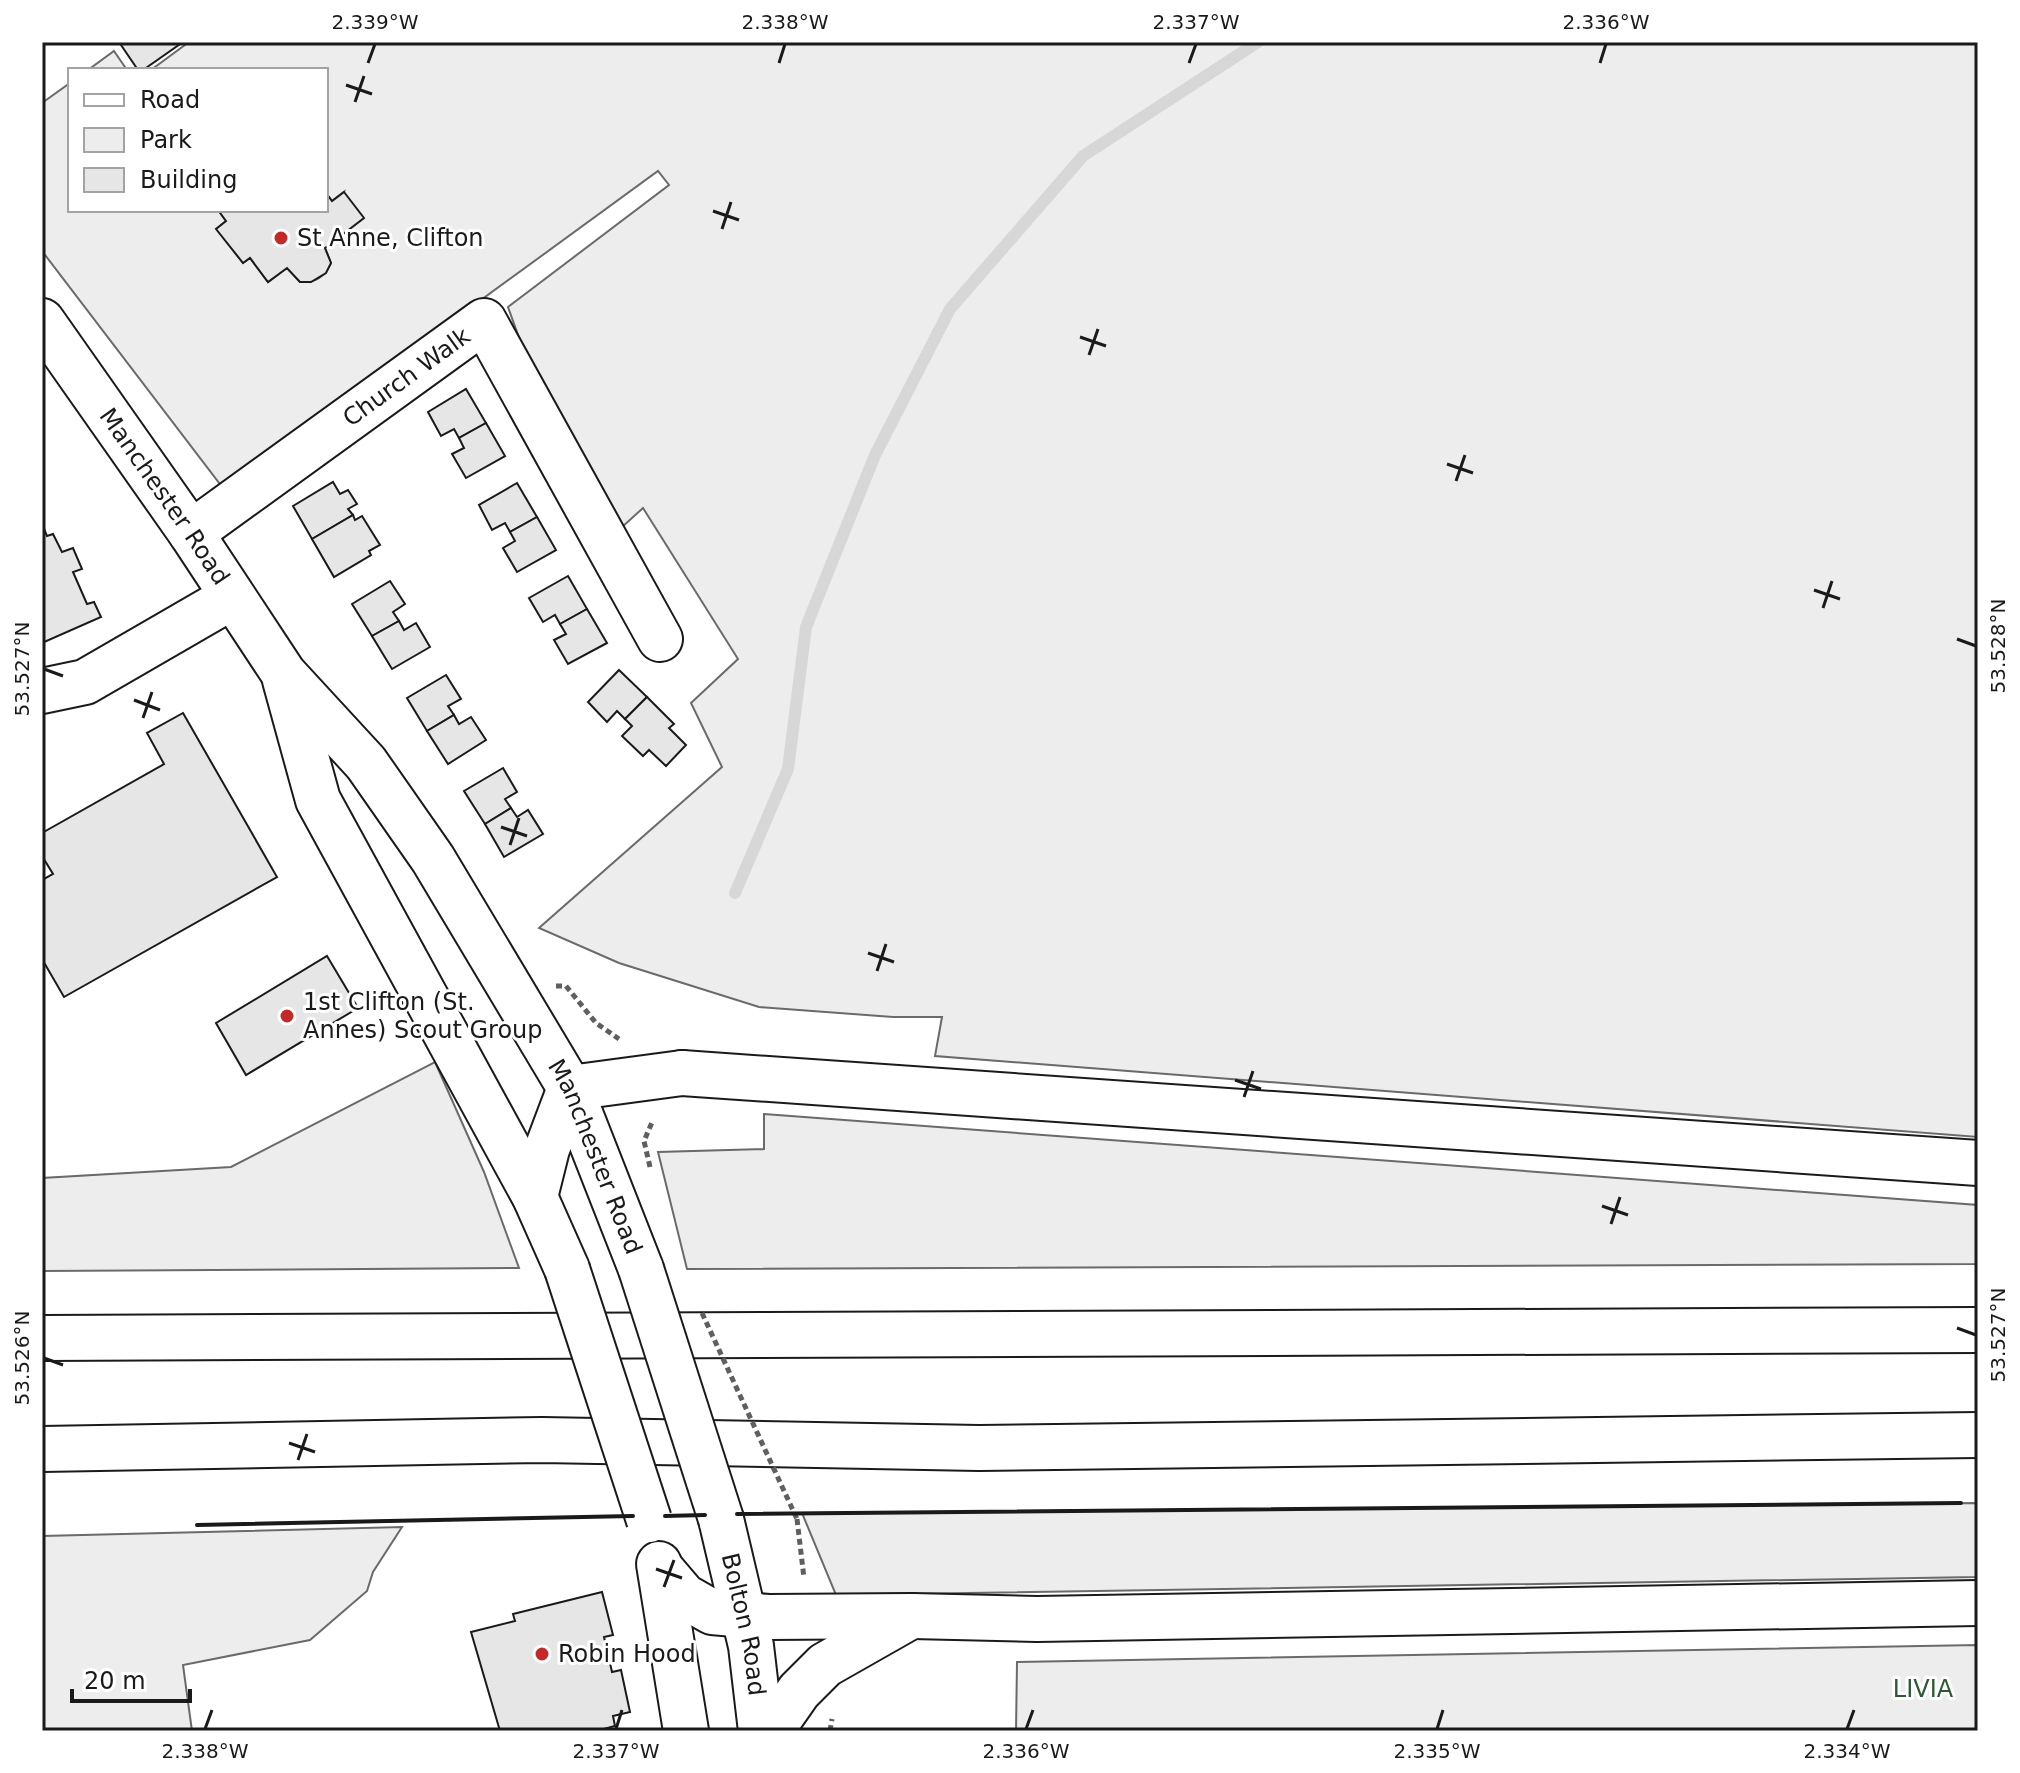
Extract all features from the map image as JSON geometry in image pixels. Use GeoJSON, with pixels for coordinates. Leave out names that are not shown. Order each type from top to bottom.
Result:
{"type":"FeatureCollection","features":[{"type":"Feature","properties":{"kind":"main road","name":"Manchester Road"},"geometry":{"type":"LineString","coordinates":[[42,321],[191,533],[284,674],[366,763],[433,859],[570,1088],[641,1269],[721,1519]]}},
{"type":"Feature","properties":{"kind":"main road","name":"Church Walk"},"geometry":{"type":"LineString","coordinates":[[191,533],[484,321],[660,639]]}},
{"type":"Feature","properties":{"kind":"main road"},"geometry":{"type":"LineString","coordinates":[[42,691],[85,682],[232,597]]}},
{"type":"Feature","properties":{"kind":"main road","name":"Manchester Road"},"geometry":{"type":"LineString","coordinates":[[284,674],[318,800],[535,1197],[567,1269],[649,1520],[661,1569]]}},
{"type":"Feature","properties":{"kind":"main road"},"geometry":{"type":"LineString","coordinates":[[535,1197],[547,1149],[570,1088],[1978,1163]]}},
{"type":"Feature","properties":{"kind":"main road"},"geometry":{"type":"LineString","coordinates":[[42,1338],[1978,1330]]}},
{"type":"Feature","properties":{"kind":"main road"},"geometry":{"type":"LineString","coordinates":[[42,1449],[542,1440],[979,1448],[1978,1435]]}},
{"type":"Feature","properties":{"kind":"main road","name":"Bolton Road"},"geometry":{"type":"LineString","coordinates":[[721,1519],[743,1615],[761,1731]]}},
{"type":"Feature","properties":{"kind":"main road"},"geometry":{"type":"LineString","coordinates":[[661,1569],[684,1596],[712,1612],[743,1615],[1037,1619],[1978,1603]]}},
{"type":"Feature","properties":{"kind":"main road"},"geometry":{"type":"LineString","coordinates":[[661,1569],[686,1731]]}},
{"type":"Feature","properties":{"kind":"main road"},"geometry":{"type":"LineString","coordinates":[[771,1731],[799,1691],[825,1665],[912,1616]]}},
{"type":"Feature","properties":{"kind":"path"},"geometry":{"type":"LineString","coordinates":[[511,989],[566,986],[596,1023],[624,1041]]}},
{"type":"Feature","properties":{"kind":"path"},"geometry":{"type":"LineString","coordinates":[[654,1180],[644,1141],[671,1091]]}},
{"type":"Feature","properties":{"kind":"path"},"geometry":{"type":"LineString","coordinates":[[701,1310],[797,1519],[805,1580]]}},
{"type":"Feature","properties":{"kind":"green space"},"geometry":{"type":"Polygon","coordinates":[[[189,42],[1978,42],[1978,1137],[935,1056],[942,1017],[893,1017],[759,1007],[619,963],[539,928],[722,767],[691,703],[738,659],[643,508],[621,528],[539,393],[508,307],[669,185],[658,171],[223,488],[42,251],[42,103],[68,84],[68,212],[219,212],[226,221],[217,229],[243,263],[250,258],[268,282],[287,268],[300,282],[311,281],[319,278],[331,263],[325,248],[344,192],[332,201],[328,196],[328,68],[154,68],[189,42]]]}},
{"type":"Feature","properties":{"kind":"green space"},"geometry":{"type":"Polygon","coordinates":[[[114,51],[126,68],[91,68],[114,51]]]}},
{"type":"Feature","properties":{"kind":"green space"},"geometry":{"type":"Polygon","coordinates":[[[435,1062],[484,1172],[519,1268],[42,1271],[42,1178],[231,1167],[435,1062]]]}},
{"type":"Feature","properties":{"kind":"green space"},"geometry":{"type":"Polygon","coordinates":[[[764,1114],[1978,1205],[1978,1264],[687,1269],[658,1152],[764,1149],[764,1114]]]}},
{"type":"Feature","properties":{"kind":"green space"},"geometry":{"type":"Polygon","coordinates":[[[1978,1503],[1978,1577],[836,1595],[802,1513],[1978,1503]]]}},
{"type":"Feature","properties":{"kind":"green space"},"geometry":{"type":"Polygon","coordinates":[[[402,1527],[373,1572],[367,1591],[310,1640],[183,1665],[192,1731],[42,1731],[42,1536],[402,1527]]]}},
{"type":"Feature","properties":{"kind":"green space","name":"LIVIA"},"geometry":{"type":"Polygon","coordinates":[[[1978,1645],[1978,1731],[1016,1731],[1017,1662],[1978,1645]]]}},
{"type":"Feature","properties":{"kind":"building"},"geometry":{"type":"Polygon","coordinates":[[[119,42],[183,42],[146,68],[137,68],[119,42]]]}},
{"type":"Feature","properties":{"kind":"building","name":"St Anne, Clifton"},"geometry":{"type":"Polygon","coordinates":[[[344,192],[364,218],[325,248],[331,263],[326,273],[311,282],[300,282],[287,268],[268,282],[250,258],[243,263],[216,229],[226,221],[219,212],[328,212],[328,196],[332,201],[344,192]]]}},
{"type":"Feature","properties":{"kind":"building"},"geometry":{"type":"Polygon","coordinates":[[[466,389],[486,423],[459,438],[454,429],[441,436],[428,412],[466,389]]]}},
{"type":"Feature","properties":{"kind":"building"},"geometry":{"type":"Polygon","coordinates":[[[486,423],[505,456],[466,478],[452,454],[464,448],[459,438],[486,423]]]}},
{"type":"Feature","properties":{"kind":"building"},"geometry":{"type":"Polygon","coordinates":[[[333,482],[340,494],[348,490],[357,504],[348,509],[353,515],[312,539],[293,506],[333,482]]]}},
{"type":"Feature","properties":{"kind":"building"},"geometry":{"type":"Polygon","coordinates":[[[517,483],[537,517],[510,532],[505,523],[492,530],[479,505],[517,483]]]}},
{"type":"Feature","properties":{"kind":"building"},"geometry":{"type":"Polygon","coordinates":[[[353,515],[355,520],[362,516],[380,545],[369,551],[371,555],[334,577],[312,539],[353,515]]]}},
{"type":"Feature","properties":{"kind":"building"},"geometry":{"type":"Polygon","coordinates":[[[537,517],[556,550],[517,572],[503,548],[515,541],[510,532],[537,517]]]}},
{"type":"Feature","properties":{"kind":"building"},"geometry":{"type":"Polygon","coordinates":[[[42,524],[47,536],[53,534],[62,552],[73,548],[82,569],[73,572],[87,604],[94,602],[101,617],[42,643],[42,524]]]}},
{"type":"Feature","properties":{"kind":"building"},"geometry":{"type":"Polygon","coordinates":[[[568,576],[587,609],[560,624],[555,615],[543,622],[529,598],[568,576]]]}},
{"type":"Feature","properties":{"kind":"building"},"geometry":{"type":"Polygon","coordinates":[[[390,581],[405,604],[393,612],[399,621],[372,636],[352,604],[390,581]]]}},
{"type":"Feature","properties":{"kind":"building"},"geometry":{"type":"Polygon","coordinates":[[[587,609],[607,643],[568,664],[554,640],[566,634],[560,624],[587,609]]]}},
{"type":"Feature","properties":{"kind":"building"},"geometry":{"type":"Polygon","coordinates":[[[399,621],[404,630],[416,623],[430,647],[392,669],[372,636],[399,621]]]}},
{"type":"Feature","properties":{"kind":"building"},"geometry":{"type":"Polygon","coordinates":[[[619,670],[647,697],[625,719],[617,711],[607,722],[588,702],[619,670]]]}},
{"type":"Feature","properties":{"kind":"building"},"geometry":{"type":"Polygon","coordinates":[[[446,675],[461,699],[448,706],[454,715],[427,731],[407,698],[446,675]]]}},
{"type":"Feature","properties":{"kind":"building"},"geometry":{"type":"Polygon","coordinates":[[[647,697],[674,724],[669,728],[686,745],[666,766],[649,750],[643,756],[622,736],[632,726],[625,719],[647,697]]]}},
{"type":"Feature","properties":{"kind":"building"},"geometry":{"type":"Polygon","coordinates":[[[183,713],[277,877],[64,997],[42,959],[42,880],[53,874],[42,856],[42,833],[164,764],[147,733],[183,713]]]}},
{"type":"Feature","properties":{"kind":"building"},"geometry":{"type":"Polygon","coordinates":[[[454,715],[459,724],[471,717],[486,740],[448,764],[427,731],[454,715]]]}},
{"type":"Feature","properties":{"kind":"building"},"geometry":{"type":"Polygon","coordinates":[[[503,768],[517,792],[505,799],[511,808],[485,824],[464,791],[503,768]]]}},
{"type":"Feature","properties":{"kind":"building"},"geometry":{"type":"Polygon","coordinates":[[[511,808],[517,817],[528,810],[543,834],[504,857],[485,824],[511,808]]]}},
{"type":"Feature","properties":{"kind":"building","name":"1st Clifton (St. Annes) Scout Group"},"geometry":{"type":"Polygon","coordinates":[[[327,956],[358,1008],[246,1075],[216,1023],[327,956]]]}},
{"type":"Feature","properties":{"kind":"building","name":"Robin Hood"},"geometry":{"type":"Polygon","coordinates":[[[602,1592],[613,1635],[604,1637],[612,1672],[621,1670],[630,1712],[613,1716],[615,1726],[596,1731],[500,1731],[471,1632],[515,1621],[513,1614],[602,1592]]]}},
{"type":"Feature","properties":{"kind":"waterway"},"geometry":{"type":"LineString","coordinates":[[735,893],[788,769],[806,627],[875,455],[950,309],[1083,156],[1258,42]]}},
{"type":"Feature","properties":{"kind":"wall"},"geometry":{"type":"LineString","coordinates":[[737,1514],[1961,1503]]}},
{"type":"Feature","properties":{"kind":"wall"},"geometry":{"type":"LineString","coordinates":[[665,1516],[705,1515]]}},
{"type":"Feature","properties":{"kind":"wall"},"geometry":{"type":"LineString","coordinates":[[197,1525],[633,1516]]}},
{"type":"Feature","properties":{"kind":"place","name":"St Anne, Clifton"},"geometry":{"type":"Point","coordinates":[281,238]}},
{"type":"Feature","properties":{"kind":"place","name":"1st Clifton (St. Annes) Scout Group"},"geometry":{"type":"Point","coordinates":[287,1016]}},
{"type":"Feature","properties":{"kind":"place","name":"Robin Hood"},"geometry":{"type":"Point","coordinates":[542,1654]}}]}
